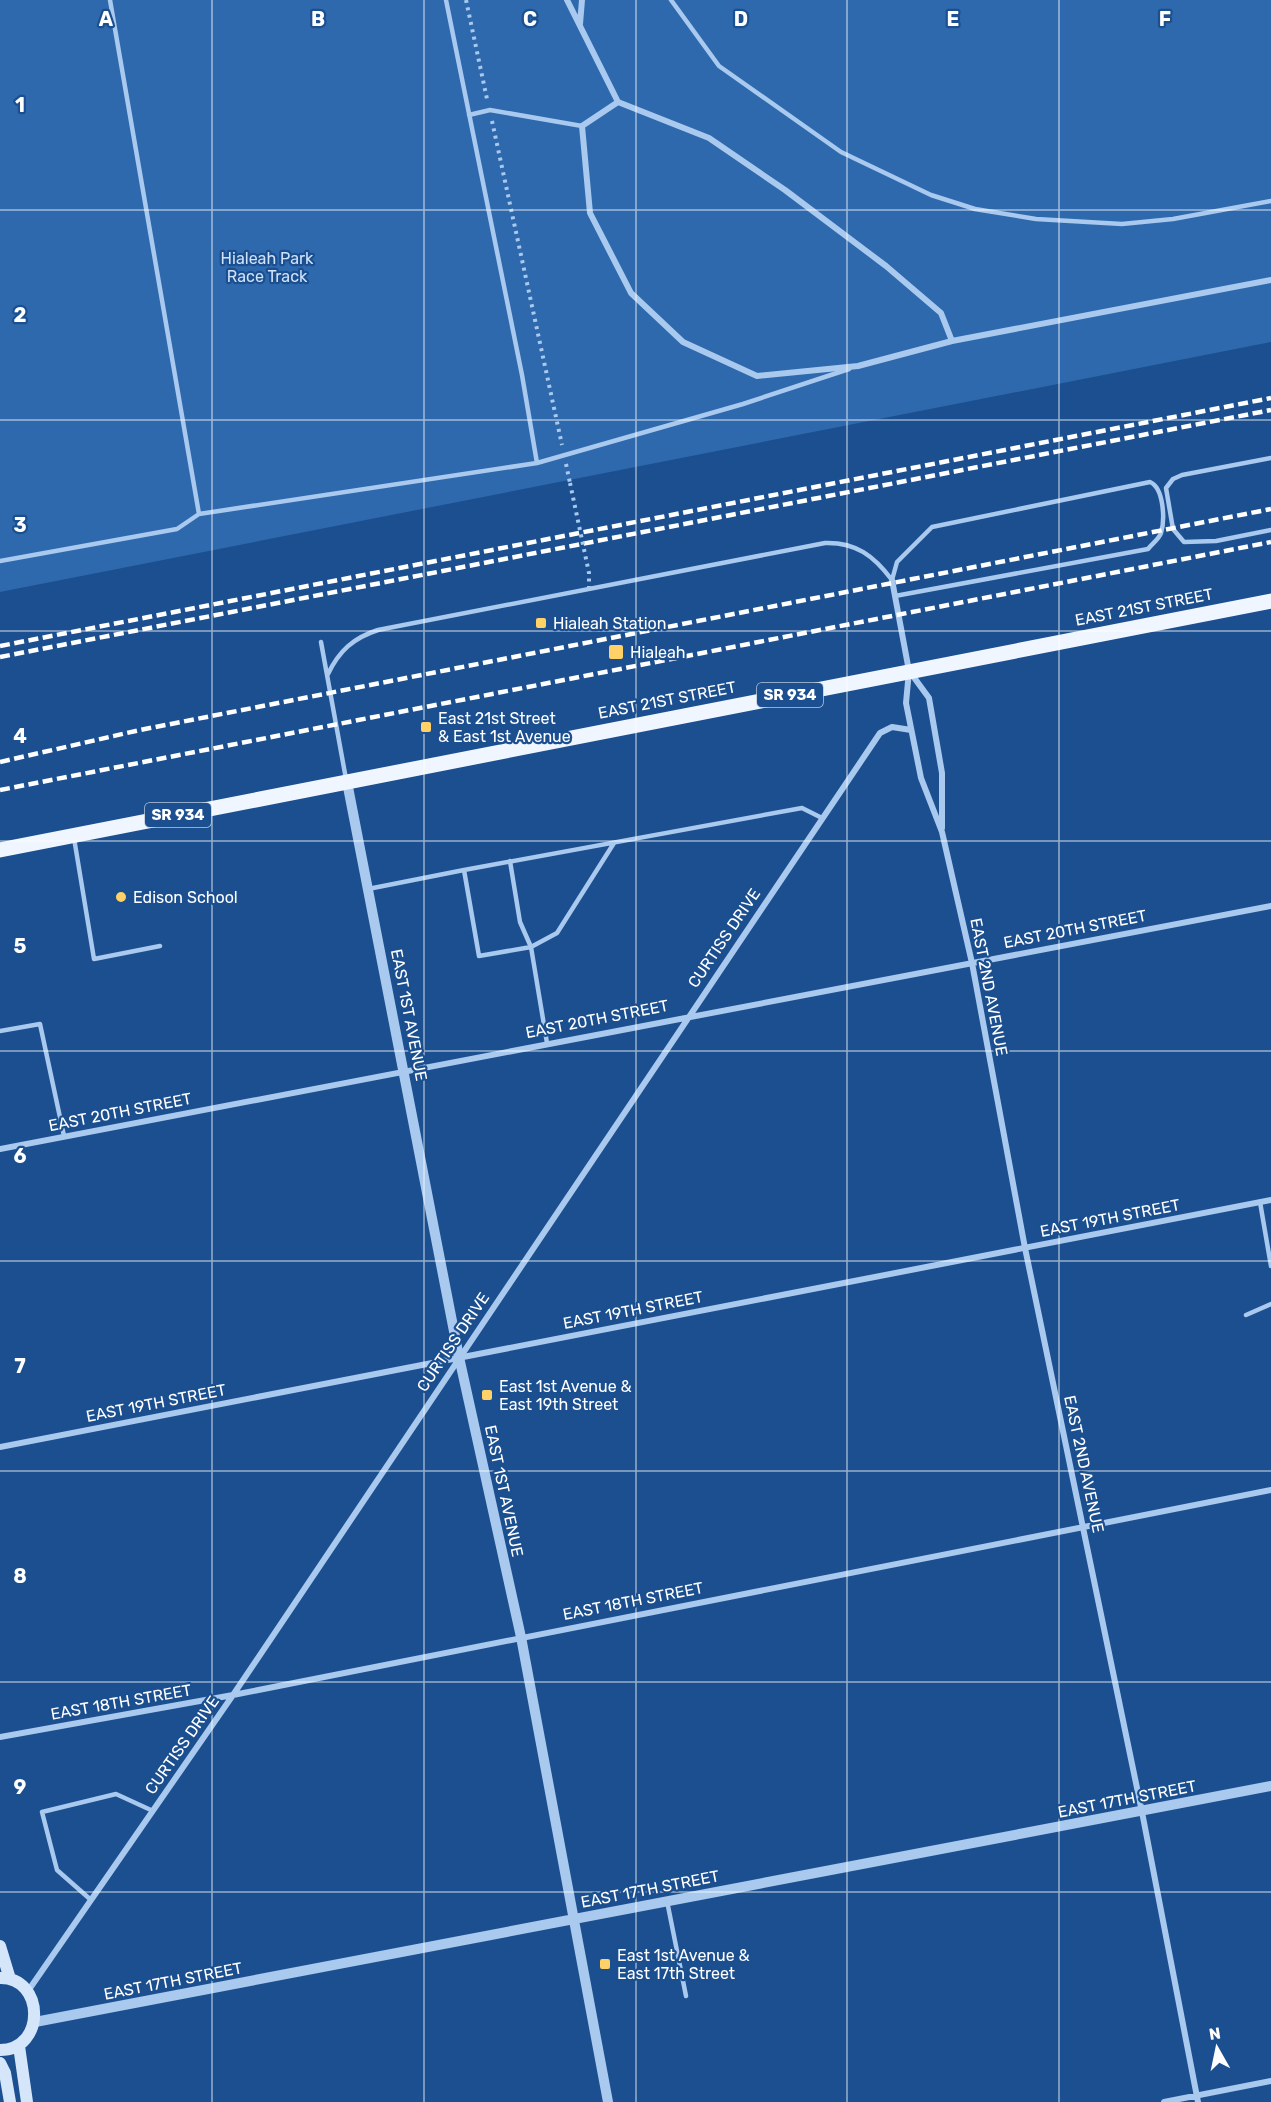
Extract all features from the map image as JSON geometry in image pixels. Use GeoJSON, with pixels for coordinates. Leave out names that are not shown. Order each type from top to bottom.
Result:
{"type":"FeatureCollection","features":[{"type":"Feature","properties":{"kind":"main road","name":"EAST 21ST STREET"},"geometry":{"type":"LineString","coordinates":[[0,850],[1271,601]]}},
{"type":"Feature","properties":{"kind":"main road"},"geometry":{"type":"LineString","coordinates":[[0,1946],[5,1978],[27,1991],[34,2004],[32,2032],[19,2046],[0,2050]]}},
{"type":"Feature","properties":{"kind":"main road"},"geometry":{"type":"LineString","coordinates":[[19,2046],[27,2102]]}},
{"type":"Feature","properties":{"kind":"main road"},"geometry":{"type":"LineString","coordinates":[[0,2063],[6,2073],[10,2102]]}},
{"type":"Feature","properties":{"kind":"street"},"geometry":{"type":"LineString","coordinates":[[567,0],[618,102],[709,138],[785,190],[886,266],[941,313],[952,340]]}},
{"type":"Feature","properties":{"kind":"street"},"geometry":{"type":"LineString","coordinates":[[580,25],[582,0]]}},
{"type":"Feature","properties":{"kind":"street"},"geometry":{"type":"LineString","coordinates":[[618,102],[582,126],[590,213],[631,293],[683,342],[757,375],[858,366],[952,340],[1271,280]]}},
{"type":"Feature","properties":{"kind":"street"},"geometry":{"type":"LineString","coordinates":[[892,580],[909,671]]}},
{"type":"Feature","properties":{"kind":"street","name":"EAST 2ND AVENUE"},"geometry":{"type":"LineString","coordinates":[[909,671],[906,703],[911,730],[921,778],[942,832],[972,963],[1025,1248],[1142,1812],[1197,2099]]}},
{"type":"Feature","properties":{"kind":"street","name":"EAST 2ND AVENUE"},"geometry":{"type":"LineString","coordinates":[[909,671],[928,698],[942,773],[942,832]]}},
{"type":"Feature","properties":{"kind":"street","name":"CURTISS DRIVE"},"geometry":{"type":"LineString","coordinates":[[27,1991],[233,1695],[688,1015],[880,733],[892,727],[911,730]]}},
{"type":"Feature","properties":{"kind":"street","name":"EAST 1ST AVENUE"},"geometry":{"type":"LineString","coordinates":[[347,782],[459,1357],[521,1637],[608,2102]]}},
{"type":"Feature","properties":{"kind":"street","name":"EAST 20TH STREET"},"geometry":{"type":"LineString","coordinates":[[0,1149],[688,1015],[1271,906]]}},
{"type":"Feature","properties":{"kind":"street","name":"EAST 19TH STREET"},"geometry":{"type":"LineString","coordinates":[[0,1447],[1271,1200]]}},
{"type":"Feature","properties":{"kind":"street","name":"EAST 18TH STREET"},"geometry":{"type":"LineString","coordinates":[[0,1737],[233,1695],[1271,1490]]}},
{"type":"Feature","properties":{"kind":"street","name":"EAST 17TH STREET"},"geometry":{"type":"LineString","coordinates":[[34,2022],[1271,1786]]}},
{"type":"Feature","properties":{"kind":"street"},"geometry":{"type":"LineString","coordinates":[[1164,2102],[1197,2099],[1271,2082]]}},
{"type":"Feature","properties":{"kind":"lane"},"geometry":{"type":"LineString","coordinates":[[110,0],[199,514]]}},
{"type":"Feature","properties":{"kind":"lane"},"geometry":{"type":"LineString","coordinates":[[446,0],[522,375],[537,463]]}},
{"type":"Feature","properties":{"kind":"lane"},"geometry":{"type":"LineString","coordinates":[[670,0],[719,66],[841,152],[931,195],[975,209],[1036,219],[1122,224],[1173,219],[1271,201]]}},
{"type":"Feature","properties":{"kind":"lane"},"geometry":{"type":"LineString","coordinates":[[469,115],[490,110],[582,126]]}},
{"type":"Feature","properties":{"kind":"lane"},"geometry":{"type":"LineString","coordinates":[[0,561],[177,529],[199,514],[564,457],[743,404],[858,366]]}},
{"type":"Feature","properties":{"kind":"lane"},"geometry":{"type":"LineString","coordinates":[[1271,458],[1182,475],[1173,479],[1166,488],[1173,529],[1184,542],[1216,541],[1271,530]]}},
{"type":"Feature","properties":{"kind":"lane"},"geometry":{"type":"LineString","coordinates":[[892,580],[897,562],[932,527],[1150,482],[1158,489],[1162,511],[1161,535],[1148,549],[895,596]]}},
{"type":"Feature","properties":{"kind":"lane"},"geometry":{"type":"LineString","coordinates":[[328,674],[341,652],[362,635],[825,543],[840,542],[857,547],[881,566],[892,580]]}},
{"type":"Feature","properties":{"kind":"lane"},"geometry":{"type":"LineString","coordinates":[[321,642],[347,782]]}},
{"type":"Feature","properties":{"kind":"lane"},"geometry":{"type":"LineString","coordinates":[[368,889],[802,808],[822,818]]}},
{"type":"Feature","properties":{"kind":"lane"},"geometry":{"type":"LineString","coordinates":[[74,835],[94,958],[160,946]]}},
{"type":"Feature","properties":{"kind":"lane"},"geometry":{"type":"LineString","coordinates":[[464,870],[479,956],[531,947],[557,933],[614,843]]}},
{"type":"Feature","properties":{"kind":"lane"},"geometry":{"type":"LineString","coordinates":[[510,861],[520,922],[531,947],[547,1042]]}},
{"type":"Feature","properties":{"kind":"lane"},"geometry":{"type":"LineString","coordinates":[[0,1031],[40,1024],[64,1136]]}},
{"type":"Feature","properties":{"kind":"lane"},"geometry":{"type":"LineString","coordinates":[[1260,1202],[1271,1266]]}},
{"type":"Feature","properties":{"kind":"lane"},"geometry":{"type":"LineString","coordinates":[[1246,1315],[1271,1304]]}},
{"type":"Feature","properties":{"kind":"lane"},"geometry":{"type":"LineString","coordinates":[[91,1900],[57,1870],[42,1812],[116,1794],[153,1810]]}},
{"type":"Feature","properties":{"kind":"lane"},"geometry":{"type":"LineString","coordinates":[[667,1901],[686,1996]]}},
{"type":"Feature","properties":{"kind":"path"},"geometry":{"type":"LineString","coordinates":[[466,0],[589,573],[589,589]]}},
{"type":"Feature","properties":{"kind":"green space","name":"Hialeah Park Race Track"},"geometry":{"type":"Polygon","coordinates":[[[0,0],[1271,0],[1271,342],[0,592],[0,0]]]}},
{"type":"Feature","properties":{"kind":"railway"},"geometry":{"type":"LineString","coordinates":[[0,646],[1271,398]]}},
{"type":"Feature","properties":{"kind":"railway"},"geometry":{"type":"LineString","coordinates":[[0,657],[1271,410]]}},
{"type":"Feature","properties":{"kind":"railway"},"geometry":{"type":"LineString","coordinates":[[0,762],[140,730],[1271,509]]}},
{"type":"Feature","properties":{"kind":"railway"},"geometry":{"type":"LineString","coordinates":[[0,790],[1271,542]]}},
{"type":"Feature","properties":{"kind":"place","name":"Hialeah Station"},"geometry":{"type":"Point","coordinates":[541,623]}},
{"type":"Feature","properties":{"kind":"place","name":"Hialeah"},"geometry":{"type":"Point","coordinates":[616,652]}},
{"type":"Feature","properties":{"kind":"place","name":"East 21st Street & East 1st Avenue"},"geometry":{"type":"Point","coordinates":[426,727]}},
{"type":"Feature","properties":{"kind":"place","name":"Edison School"},"geometry":{"type":"Point","coordinates":[121,897]}},
{"type":"Feature","properties":{"kind":"place","name":"East 1st Avenue & East 19th Street"},"geometry":{"type":"Point","coordinates":[487,1395]}},
{"type":"Feature","properties":{"kind":"place","name":"East 1st Avenue & East 17th Street"},"geometry":{"type":"Point","coordinates":[605,1964]}}]}
